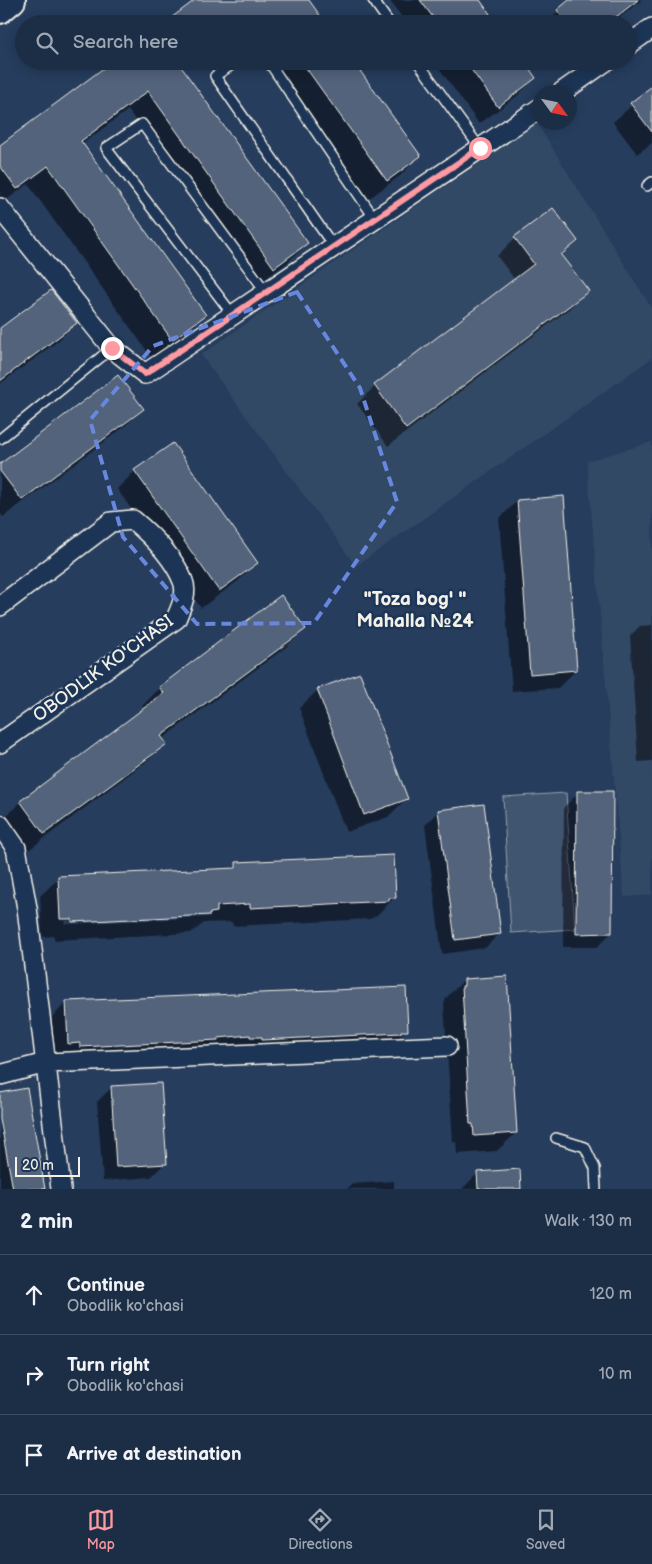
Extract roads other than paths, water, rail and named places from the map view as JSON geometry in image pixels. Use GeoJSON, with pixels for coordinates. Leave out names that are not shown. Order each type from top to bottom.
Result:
{"type":"FeatureCollection","features":[{"type":"Feature","properties":{"kind":"main road"},"geometry":{"type":"LineString","coordinates":[[0,10],[12,0]]}},
{"type":"Feature","properties":{"kind":"street"},"geometry":{"type":"LineString","coordinates":[[637,39],[652,28]]}},
{"type":"Feature","properties":{"kind":"street"},"geometry":{"type":"LineString","coordinates":[[572,85],[593,70]]}},
{"type":"Feature","properties":{"kind":"street"},"geometry":{"type":"LineString","coordinates":[[0,208],[7,233],[112,348],[145,374],[532,113]]}},
{"type":"Feature","properties":{"kind":"street","name":"OBODLIK KO'CHASI"},"geometry":{"type":"LineString","coordinates":[[0,606],[112,522],[133,520],[156,539],[184,581],[184,599],[176,619],[0,743]]}},
{"type":"Feature","properties":{"kind":"street"},"geometry":{"type":"LineString","coordinates":[[0,824],[16,848],[27,908],[61,1189]]}},
{"type":"Feature","properties":{"kind":"street"},"geometry":{"type":"LineString","coordinates":[[0,1075],[46,1063],[447,1046]]}},
{"type":"Feature","properties":{"kind":"lane"},"geometry":{"type":"LineString","coordinates":[[373,0],[384,15]]}},
{"type":"Feature","properties":{"kind":"lane"},"geometry":{"type":"LineString","coordinates":[[224,70],[215,76],[334,247]]}},
{"type":"Feature","properties":{"kind":"lane"},"geometry":{"type":"LineString","coordinates":[[274,70],[375,219]]}},
{"type":"Feature","properties":{"kind":"lane"},"geometry":{"type":"LineString","coordinates":[[424,70],[480,148]]}},
{"type":"Feature","properties":{"kind":"lane"},"geometry":{"type":"LineString","coordinates":[[233,315],[106,148],[142,124],[266,292]]}},
{"type":"Feature","properties":{"kind":"lane"},"geometry":{"type":"LineString","coordinates":[[0,439],[112,348]]}},
{"type":"Feature","properties":{"kind":"lane"},"geometry":{"type":"LineString","coordinates":[[556,1138],[585,1147],[595,1168],[596,1189]]}},
{"type":"Feature","properties":{"kind":"district","name":"\"Toza bog' \" Mahalla №24"},"geometry":{"type":"Point","coordinates":[415,609]}}]}
